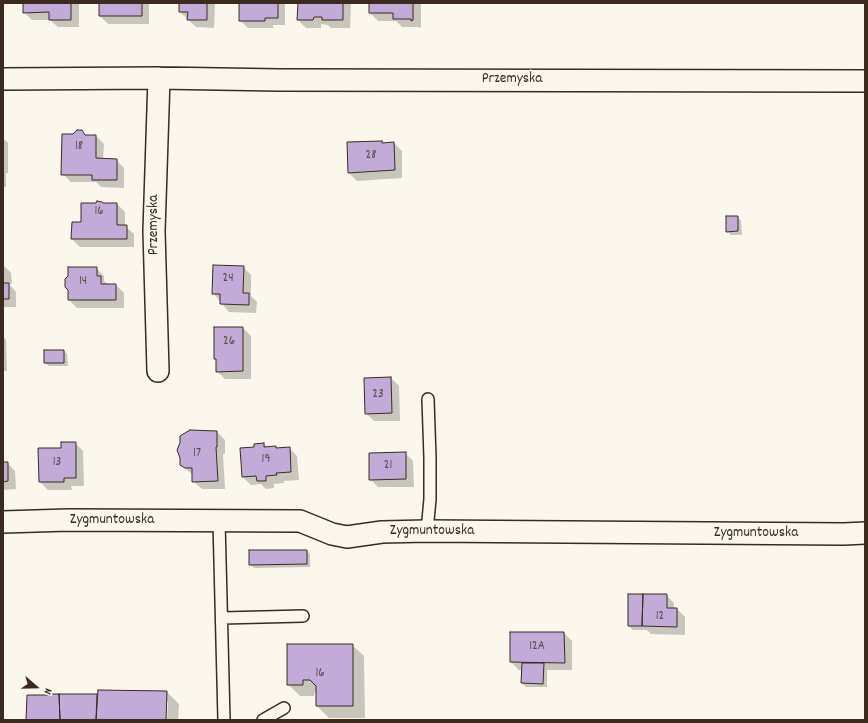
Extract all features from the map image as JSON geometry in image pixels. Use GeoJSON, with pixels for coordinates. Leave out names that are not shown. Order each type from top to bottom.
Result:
{"type":"FeatureCollection","features":[{"type":"Feature","properties":{"kind":"street","name":"Przemyska"},"geometry":{"type":"LineString","coordinates":[[158,372],[154,231],[159,78]]}},
{"type":"Feature","properties":{"kind":"street","name":"Przemyska"},"geometry":{"type":"LineString","coordinates":[[3,79],[159,78],[279,80],[865,81]]}},
{"type":"Feature","properties":{"kind":"street","name":"Zygmuntowska"},"geometry":{"type":"LineString","coordinates":[[3,522],[300,521],[332,534],[348,537],[382,532],[427,531],[865,533]]}},
{"type":"Feature","properties":{"kind":"lane"},"geometry":{"type":"LineString","coordinates":[[427,531],[430,499],[428,399]]}},
{"type":"Feature","properties":{"kind":"lane"},"geometry":{"type":"LineString","coordinates":[[219,521],[224,720]]}},
{"type":"Feature","properties":{"kind":"lane"},"geometry":{"type":"LineString","coordinates":[[222,618],[303,616]]}},
{"type":"Feature","properties":{"kind":"lane"},"geometry":{"type":"LineString","coordinates":[[263,720],[284,708]]}},
{"type":"Feature","properties":{"kind":"building"},"geometry":{"type":"Polygon","coordinates":[[[23,3],[71,3],[71,20],[49,20],[49,12],[23,13],[23,3]]]}},
{"type":"Feature","properties":{"kind":"building"},"geometry":{"type":"Polygon","coordinates":[[[99,3],[142,3],[142,16],[99,16],[99,3]]]}},
{"type":"Feature","properties":{"kind":"building"},"geometry":{"type":"Polygon","coordinates":[[[179,3],[207,3],[207,20],[187,20],[188,12],[179,12],[179,3]]]}},
{"type":"Feature","properties":{"kind":"building"},"geometry":{"type":"Polygon","coordinates":[[[239,3],[278,3],[278,18],[265,18],[265,21],[239,21],[239,3]]]}},
{"type":"Feature","properties":{"kind":"building"},"geometry":{"type":"Polygon","coordinates":[[[298,3],[343,3],[343,20],[322,20],[322,17],[314,17],[313,20],[297,20],[298,3]]]}},
{"type":"Feature","properties":{"kind":"building"},"geometry":{"type":"Polygon","coordinates":[[[369,3],[413,3],[413,20],[393,19],[393,13],[369,13],[369,3]]]}},
{"type":"Feature","properties":{"kind":"building"},"geometry":{"type":"Polygon","coordinates":[[[77,130],[82,130],[85,135],[96,135],[96,158],[117,159],[117,180],[92,180],[92,175],[61,175],[62,134],[73,134],[77,130]]]}},
{"type":"Feature","properties":{"kind":"building"},"geometry":{"type":"Polygon","coordinates":[[[382,141],[382,143],[394,142],[395,170],[348,173],[347,142],[382,141]]]}},
{"type":"Feature","properties":{"kind":"building"},"geometry":{"type":"Polygon","coordinates":[[[97,201],[103,203],[117,203],[117,225],[127,225],[127,239],[71,239],[72,222],[81,222],[81,203],[96,203],[97,201]]]}},
{"type":"Feature","properties":{"kind":"building"},"geometry":{"type":"Polygon","coordinates":[[[726,216],[738,216],[738,231],[726,232],[726,216]]]}},
{"type":"Feature","properties":{"kind":"building"},"geometry":{"type":"Polygon","coordinates":[[[213,265],[244,266],[243,293],[249,293],[249,305],[220,304],[220,294],[212,294],[213,265]]]}},
{"type":"Feature","properties":{"kind":"building"},"geometry":{"type":"Polygon","coordinates":[[[68,267],[97,267],[97,276],[101,276],[101,284],[116,284],[116,300],[68,300],[68,290],[65,287],[65,279],[68,276],[68,267]]]}},
{"type":"Feature","properties":{"kind":"building"},"geometry":{"type":"Polygon","coordinates":[[[3,283],[9,283],[9,299],[3,299],[3,283]]]}},
{"type":"Feature","properties":{"kind":"building"},"geometry":{"type":"Polygon","coordinates":[[[214,327],[243,327],[243,371],[216,372],[216,359],[214,359],[214,327]]]}},
{"type":"Feature","properties":{"kind":"building"},"geometry":{"type":"Polygon","coordinates":[[[44,350],[64,350],[64,363],[44,363],[44,350]]]}},
{"type":"Feature","properties":{"kind":"building"},"geometry":{"type":"Polygon","coordinates":[[[391,377],[392,413],[365,414],[364,378],[391,377]]]}},
{"type":"Feature","properties":{"kind":"building"},"geometry":{"type":"Polygon","coordinates":[[[190,430],[217,431],[216,447],[218,481],[192,482],[192,468],[185,468],[180,465],[180,458],[177,450],[180,443],[180,436],[190,430]]]}},
{"type":"Feature","properties":{"kind":"building"},"geometry":{"type":"Polygon","coordinates":[[[61,442],[76,442],[76,478],[64,478],[64,482],[39,482],[38,448],[61,448],[61,442]]]}},
{"type":"Feature","properties":{"kind":"building"},"geometry":{"type":"Polygon","coordinates":[[[264,443],[264,447],[290,447],[291,472],[276,473],[277,475],[266,476],[266,481],[257,481],[256,476],[242,477],[240,448],[254,447],[254,444],[264,443]]]}},
{"type":"Feature","properties":{"kind":"building"},"geometry":{"type":"Polygon","coordinates":[[[406,452],[406,479],[369,480],[369,453],[406,452]]]}},
{"type":"Feature","properties":{"kind":"building"},"geometry":{"type":"Polygon","coordinates":[[[3,462],[8,462],[8,481],[3,482],[3,462]]]}},
{"type":"Feature","properties":{"kind":"building"},"geometry":{"type":"Polygon","coordinates":[[[249,550],[307,550],[307,564],[249,565],[249,550]]]}},
{"type":"Feature","properties":{"kind":"building"},"geometry":{"type":"Polygon","coordinates":[[[628,594],[643,594],[642,626],[628,626],[628,594]]]}},
{"type":"Feature","properties":{"kind":"building"},"geometry":{"type":"Polygon","coordinates":[[[643,594],[667,594],[667,608],[677,608],[677,627],[642,626],[643,594]]]}},
{"type":"Feature","properties":{"kind":"building"},"geometry":{"type":"Polygon","coordinates":[[[510,632],[564,632],[565,663],[510,662],[510,632]]]}},
{"type":"Feature","properties":{"kind":"building"},"geometry":{"type":"Polygon","coordinates":[[[287,644],[353,644],[353,706],[316,706],[316,686],[310,680],[303,680],[303,685],[287,685],[287,644]]]}},
{"type":"Feature","properties":{"kind":"building"},"geometry":{"type":"Polygon","coordinates":[[[522,663],[544,663],[543,684],[521,683],[522,663]]]}},
{"type":"Feature","properties":{"kind":"building"},"geometry":{"type":"Polygon","coordinates":[[[98,690],[167,691],[166,720],[96,720],[98,690]]]}},
{"type":"Feature","properties":{"kind":"building"},"geometry":{"type":"Polygon","coordinates":[[[59,694],[60,720],[26,720],[27,695],[59,694]]]}},
{"type":"Feature","properties":{"kind":"building"},"geometry":{"type":"Polygon","coordinates":[[[59,694],[97,694],[96,720],[60,720],[59,694]]]}}]}
